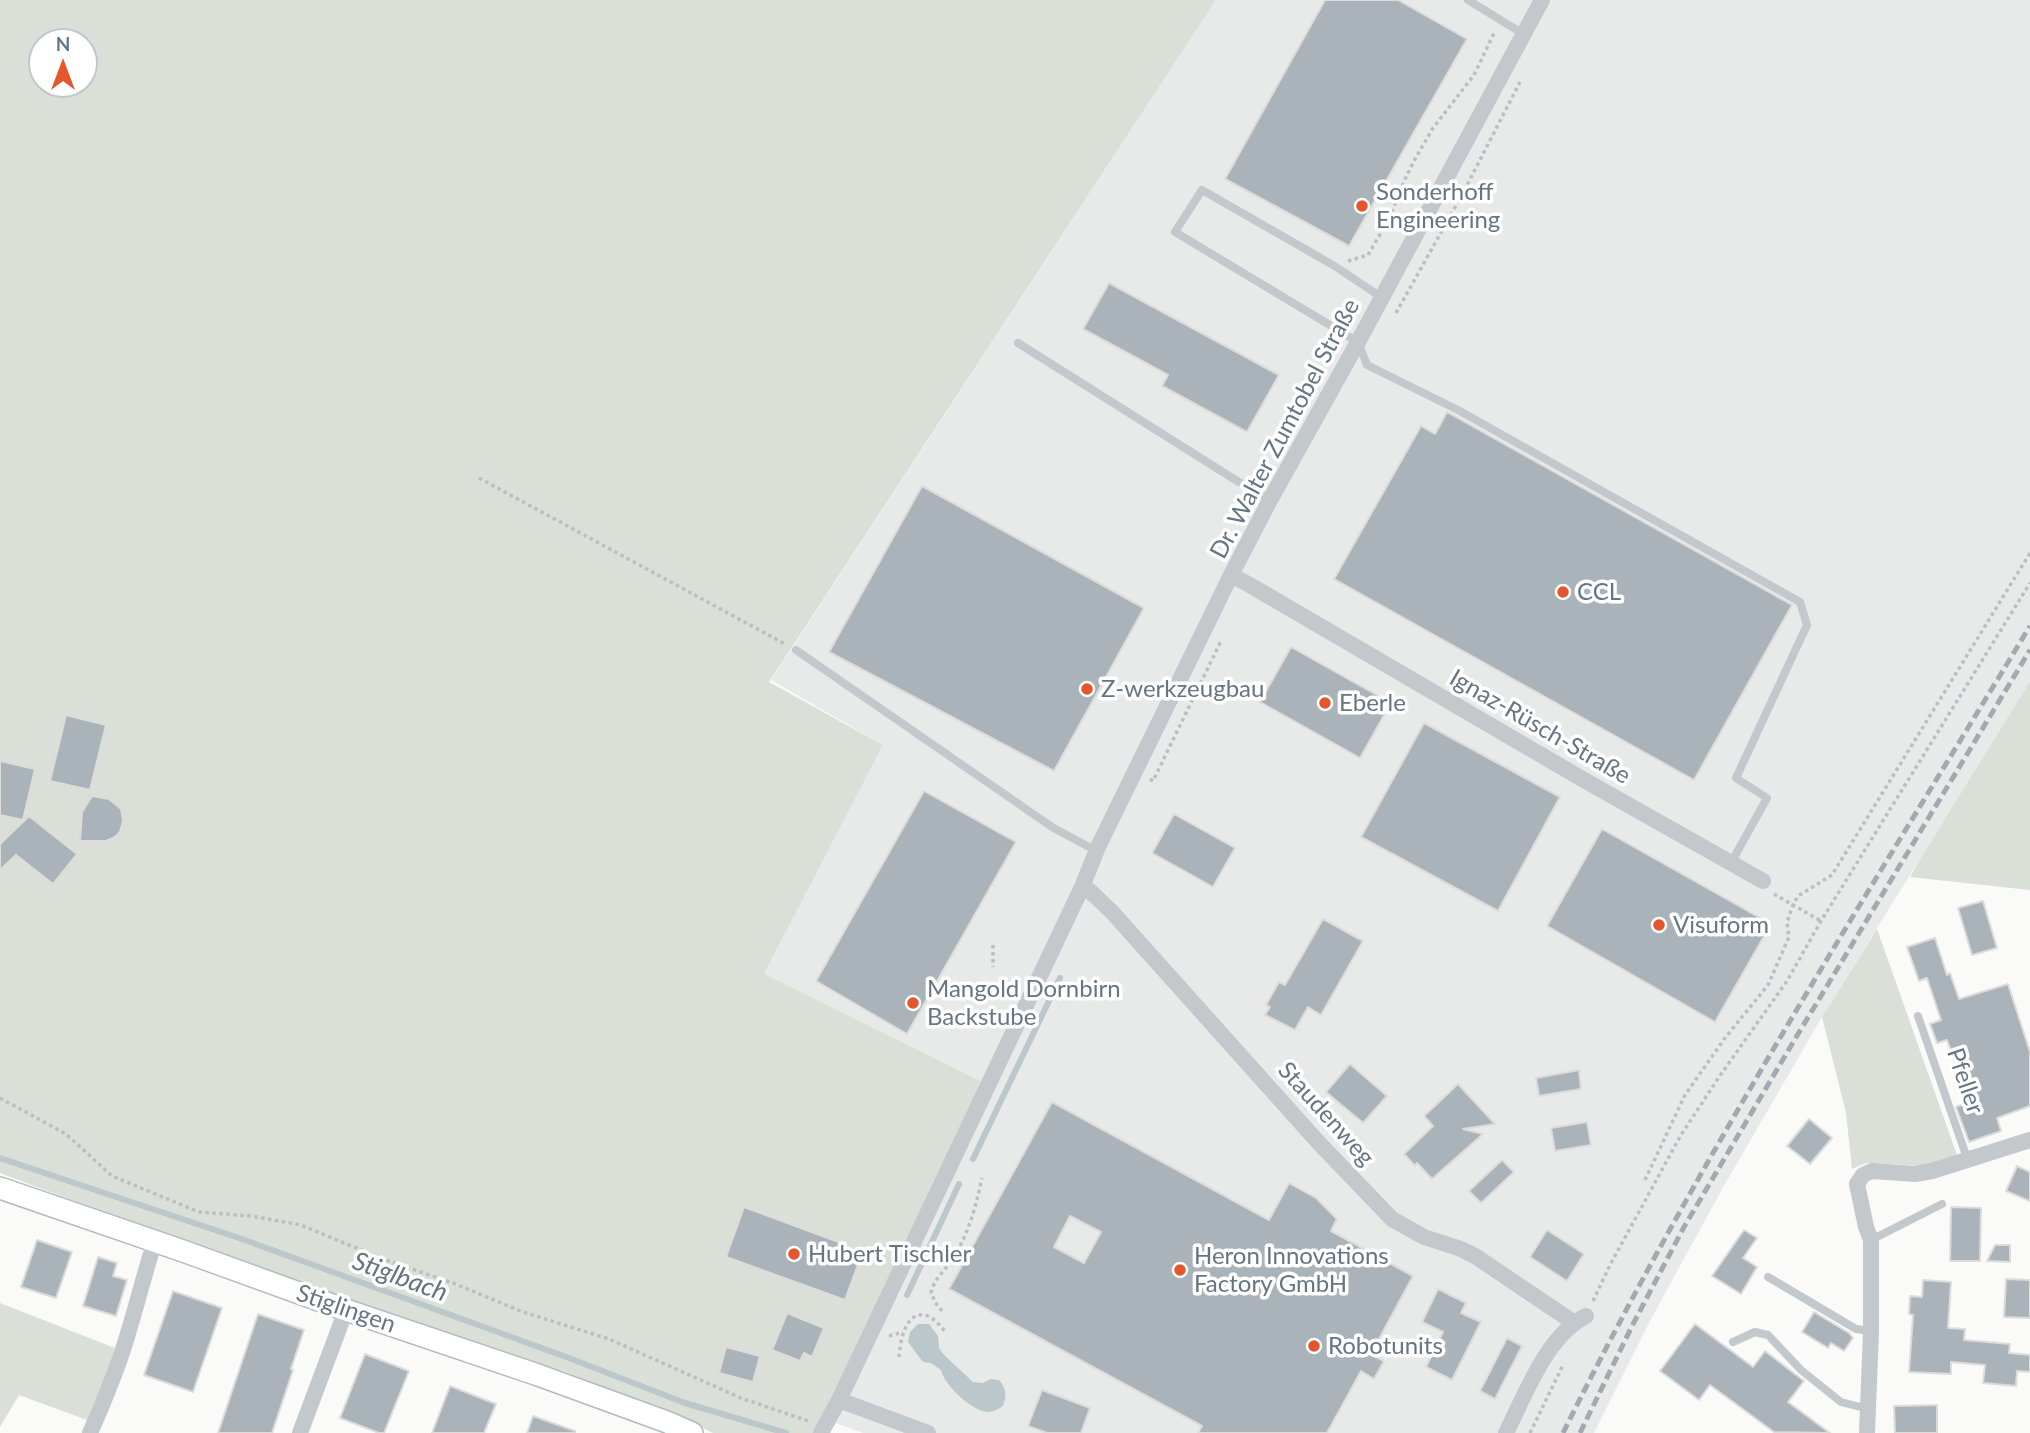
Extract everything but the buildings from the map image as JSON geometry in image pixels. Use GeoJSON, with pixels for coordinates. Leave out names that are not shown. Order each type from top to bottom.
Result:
{"type":"FeatureCollection","features":[{"type":"Feature","properties":{"kind":"main road","name":"Stiglingen"},"geometry":{"type":"LineString","coordinates":[[0,1188],[538,1375],[692,1433]]}},
{"type":"Feature","properties":{"kind":"street","name":"Dr. Walter Zumtobel Straße"},"geometry":{"type":"LineString","coordinates":[[823,1430],[1082,887],[1098,848],[1231,575],[1542,0]]}},
{"type":"Feature","properties":{"kind":"street","name":"Ignaz-Rüsch-Straße"},"geometry":{"type":"LineString","coordinates":[[1231,575],[1763,881]]}},
{"type":"Feature","properties":{"kind":"street","name":"Staudenweg"},"geometry":{"type":"LineString","coordinates":[[1082,887],[1112,912],[1318,1142],[1392,1219],[1424,1237],[1475,1256],[1579,1319]]}},
{"type":"Feature","properties":{"kind":"street"},"geometry":{"type":"LineString","coordinates":[[1867,1433],[1871,1240],[1857,1184],[1863,1175],[1872,1171],[1915,1174],[1943,1169],[2027,1143]]}},
{"type":"Feature","properties":{"kind":"street"},"geometry":{"type":"LineString","coordinates":[[90,1433],[129,1331],[155,1241]]}},
{"type":"Feature","properties":{"kind":"street"},"geometry":{"type":"LineString","coordinates":[[300,1433],[346,1310]]}},
{"type":"Feature","properties":{"kind":"street"},"geometry":{"type":"LineString","coordinates":[[1506,1433],[1550,1348],[1560,1334],[1579,1319]]}},
{"type":"Feature","properties":{"kind":"street"},"geometry":{"type":"LineString","coordinates":[[839,1400],[928,1433]]}},
{"type":"Feature","properties":{"kind":"lane"},"geometry":{"type":"LineString","coordinates":[[1468,0],[1525,35]]}},
{"type":"Feature","properties":{"kind":"lane"},"geometry":{"type":"LineString","coordinates":[[1381,297],[1333,265],[1202,190],[1175,232],[1359,342],[1367,365],[1458,410],[1800,602],[1807,625],[1736,778],[1767,797],[1731,863]]}},
{"type":"Feature","properties":{"kind":"lane"},"geometry":{"type":"LineString","coordinates":[[1018,343],[1270,499]]}},
{"type":"Feature","properties":{"kind":"lane"},"geometry":{"type":"LineString","coordinates":[[796,650],[1052,827],[1098,848]]}},
{"type":"Feature","properties":{"kind":"lane","name":"Pfeller"},"geometry":{"type":"LineString","coordinates":[[1919,1016],[1968,1161]]}},
{"type":"Feature","properties":{"kind":"lane"},"geometry":{"type":"LineString","coordinates":[[1871,1240],[1942,1204]]}},
{"type":"Feature","properties":{"kind":"lane"},"geometry":{"type":"LineString","coordinates":[[1768,1276],[1856,1329],[1871,1331]]}},
{"type":"Feature","properties":{"kind":"lane"},"geometry":{"type":"LineString","coordinates":[[1733,1342],[1755,1332],[1768,1335],[1801,1370],[1841,1402],[1868,1409]]}},
{"type":"Feature","properties":{"kind":"path"},"geometry":{"type":"LineString","coordinates":[[1333,265],[1368,255],[1389,219],[1415,159],[1433,128],[1474,75],[1500,20]]}},
{"type":"Feature","properties":{"kind":"path"},"geometry":{"type":"LineString","coordinates":[[1394,316],[1462,195],[1524,74]]}},
{"type":"Feature","properties":{"kind":"path"},"geometry":{"type":"LineString","coordinates":[[479,478],[796,650]]}},
{"type":"Feature","properties":{"kind":"path"},"geometry":{"type":"LineString","coordinates":[[1645,1180],[1685,1095],[1725,1038],[1768,985],[1789,937],[1787,922],[1793,905],[1798,897],[1832,875],[2030,553]]}},
{"type":"Feature","properties":{"kind":"path"},"geometry":{"type":"LineString","coordinates":[[1579,1319],[1681,1135],[1791,973],[2030,583]]}},
{"type":"Feature","properties":{"kind":"path"},"geometry":{"type":"LineString","coordinates":[[1136,771],[1153,781],[1224,633]]}},
{"type":"Feature","properties":{"kind":"path"},"geometry":{"type":"LineString","coordinates":[[1763,881],[1766,889],[1821,921]]}},
{"type":"Feature","properties":{"kind":"path"},"geometry":{"type":"LineString","coordinates":[[993,945],[993,967]]}},
{"type":"Feature","properties":{"kind":"path"},"geometry":{"type":"LineString","coordinates":[[0,1098],[66,1133],[112,1176],[199,1212],[251,1216],[301,1225],[523,1312],[609,1339],[741,1398],[823,1430]]}},
{"type":"Feature","properties":{"kind":"path"},"geometry":{"type":"LineString","coordinates":[[942,1311],[931,1293],[934,1281],[951,1261],[973,1218],[982,1178]]}},
{"type":"Feature","properties":{"kind":"path"},"geometry":{"type":"LineString","coordinates":[[899,1357],[903,1332],[915,1318],[923,1315],[930,1317],[946,1331]]}},
{"type":"Feature","properties":{"kind":"path"},"geometry":{"type":"LineString","coordinates":[[1530,1433],[1563,1364]]}},
{"type":"Feature","properties":{"kind":"shaded area"},"geometry":{"type":"Polygon","coordinates":[[[0,0],[1216,0],[769,682],[883,745],[764,974],[986,1084],[821,1433],[713,1433],[681,1417],[566,1372],[354,1307],[0,1173],[0,0]]]}},
{"type":"Feature","properties":{"kind":"shaded area"},"geometry":{"type":"Polygon","coordinates":[[[1216,0],[2030,0],[2030,681],[1822,1017],[1725,1184],[1652,1317],[1594,1433],[863,1433],[827,1420],[764,974],[883,745],[771,680],[1216,0]]]}},
{"type":"Feature","properties":{"kind":"shaded area"},"geometry":{"type":"Polygon","coordinates":[[[2030,681],[2030,890],[1910,877],[1920,859],[2030,681]]]}},
{"type":"Feature","properties":{"kind":"shaded area"},"geometry":{"type":"Polygon","coordinates":[[[1877,929],[1957,1155],[1925,1166],[1866,1163],[1852,1169],[1846,1113],[1822,1017],[1877,929]]]}},
{"type":"Feature","properties":{"kind":"shaded area"},"geometry":{"type":"Polygon","coordinates":[[[0,1303],[115,1348],[105,1380],[87,1420],[19,1395],[0,1427],[0,1303]]]}},
{"type":"Feature","properties":{"kind":"shaded area"},"geometry":{"type":"Polygon","coordinates":[[[918,1324],[929,1324],[938,1336],[939,1348],[944,1355],[973,1382],[999,1380],[1005,1392],[1003,1406],[987,1412],[973,1407],[947,1383],[941,1370],[931,1363],[923,1362],[908,1342],[910,1332],[918,1324]]]}},
{"type":"Feature","properties":{"kind":"waterway"},"geometry":{"type":"LineString","coordinates":[[973,1159],[1060,978]]}},
{"type":"Feature","properties":{"kind":"waterway","name":"Stiglbach"},"geometry":{"type":"LineString","coordinates":[[0,1158],[239,1238],[685,1403],[786,1433]]}},
{"type":"Feature","properties":{"kind":"waterway"},"geometry":{"type":"LineString","coordinates":[[907,1295],[959,1184]]}},
{"type":"Feature","properties":{"kind":"railway"},"geometry":{"type":"LineString","coordinates":[[1563,1433],[1616,1329],[1729,1125],[2030,626]]}},
{"type":"Feature","properties":{"kind":"railway"},"geometry":{"type":"LineString","coordinates":[[1580,1433],[1684,1227],[2030,650]]}},
{"type":"Feature","properties":{"kind":"place","name":"Sonderhoff Engineering"},"geometry":{"type":"Point","coordinates":[1362,206]}},
{"type":"Feature","properties":{"kind":"place","name":"CCL"},"geometry":{"type":"Point","coordinates":[1563,592]}},
{"type":"Feature","properties":{"kind":"place","name":"Z-werkzeugbau"},"geometry":{"type":"Point","coordinates":[1087,689]}},
{"type":"Feature","properties":{"kind":"place","name":"Eberle"},"geometry":{"type":"Point","coordinates":[1325,703]}},
{"type":"Feature","properties":{"kind":"place","name":"Visuform"},"geometry":{"type":"Point","coordinates":[1659,925]}},
{"type":"Feature","properties":{"kind":"place","name":"Mangold Dornbirn Backstube"},"geometry":{"type":"Point","coordinates":[913,1003]}},
{"type":"Feature","properties":{"kind":"place","name":"Hubert Tischler"},"geometry":{"type":"Point","coordinates":[794,1254]}},
{"type":"Feature","properties":{"kind":"place","name":"Heron Innovations Factory GmbH"},"geometry":{"type":"Point","coordinates":[1180,1270]}},
{"type":"Feature","properties":{"kind":"place","name":"Robotunits"},"geometry":{"type":"Point","coordinates":[1314,1346]}}]}
